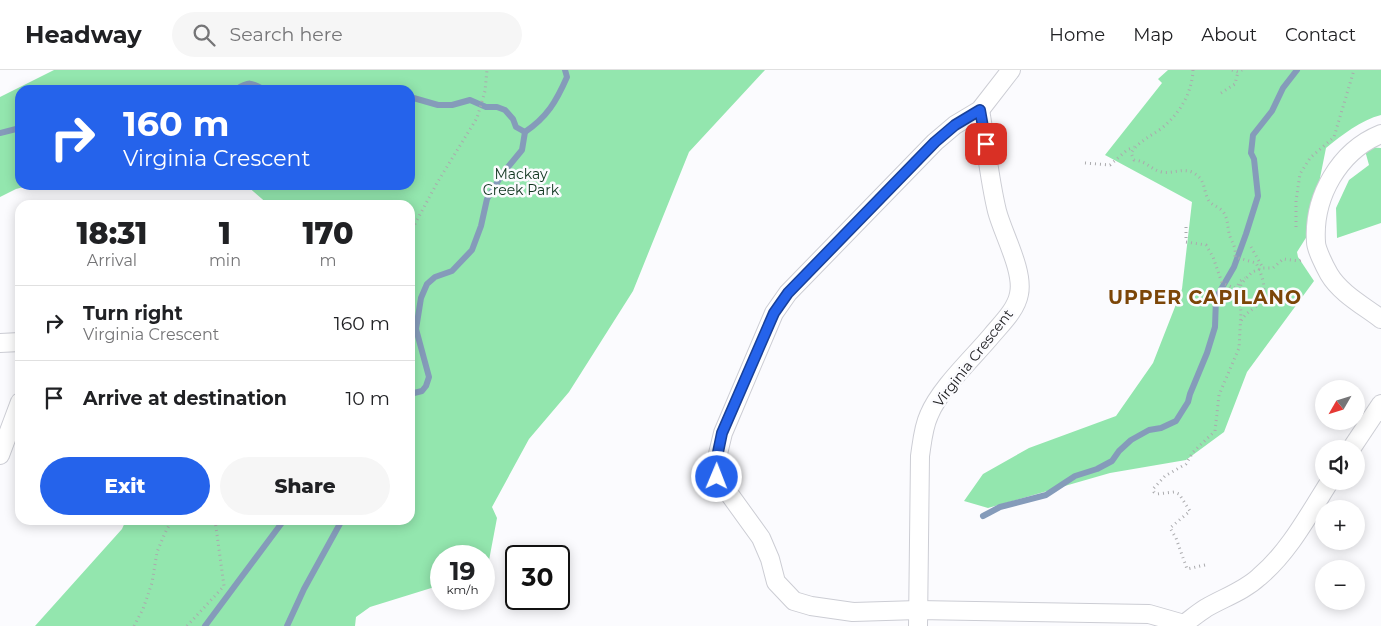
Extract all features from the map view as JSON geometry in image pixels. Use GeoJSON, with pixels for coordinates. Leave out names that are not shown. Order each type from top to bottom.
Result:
{"type":"FeatureCollection","features":[{"type":"Feature","properties":{"kind":"street"},"geometry":{"type":"LineString","coordinates":[[1011,70],[980,110],[955,125],[935,142],[788,293],[774,313],[722,433],[716,462],[717,477],[761,538],[770,559],[776,582],[783,592],[794,601],[811,606],[918,618],[1149,614],[1183,625],[1207,608],[1259,578],[1296,533],[1324,490]]}},
{"type":"Feature","properties":{"kind":"street","name":"Virginia Crescent"},"geometry":{"type":"LineString","coordinates":[[918,618],[920,456],[929,415],[943,393],[1010,313],[1019,294],[1020,283],[1016,265],[1006,241],[997,210],[980,110]]}},
{"type":"Feature","properties":{"kind":"street"},"geometry":{"type":"LineString","coordinates":[[1381,134],[1359,145],[1342,163],[1327,184],[1318,216],[1316,243],[1329,274],[1339,287],[1381,319]]}},
{"type":"Feature","properties":{"kind":"street"},"geometry":{"type":"LineString","coordinates":[[0,343],[15,342]]}},
{"type":"Feature","properties":{"kind":"street"},"geometry":{"type":"LineString","coordinates":[[1357,440],[1381,404]]}},
{"type":"Feature","properties":{"kind":"street"},"geometry":{"type":"LineString","coordinates":[[0,455],[15,415]]}},
{"type":"Feature","properties":{"kind":"path"},"geometry":{"type":"LineString","coordinates":[[415,224],[441,176],[477,118],[485,91],[487,70]]}},
{"type":"Feature","properties":{"kind":"path"},"geometry":{"type":"LineString","coordinates":[[1085,163],[1110,165],[1127,150],[1135,147],[1162,128],[1175,115],[1190,92],[1193,70]]}},
{"type":"Feature","properties":{"kind":"path"},"geometry":{"type":"LineString","coordinates":[[1221,93],[1235,84],[1240,71],[1232,70]]}},
{"type":"Feature","properties":{"kind":"path"},"geometry":{"type":"LineString","coordinates":[[1334,137],[1354,70]]}},
{"type":"Feature","properties":{"kind":"path"},"geometry":{"type":"LineString","coordinates":[[1135,147],[1131,153],[1134,160],[1145,162],[1159,171],[1168,173],[1174,170],[1192,172],[1202,180],[1208,199],[1224,213],[1231,239],[1236,249],[1235,257],[1254,261],[1261,269]]}},
{"type":"Feature","properties":{"kind":"path"},"geometry":{"type":"LineString","coordinates":[[1186,227],[1186,242],[1206,245],[1216,264],[1222,283],[1234,288],[1243,278],[1246,279]]}},
{"type":"Feature","properties":{"kind":"path"},"geometry":{"type":"LineString","coordinates":[[1240,329],[1244,316],[1256,307],[1263,297],[1264,282],[1261,269],[1251,247]]}},
{"type":"Feature","properties":{"kind":"path"},"geometry":{"type":"LineString","coordinates":[[1205,565],[1188,569],[1170,528],[1190,511],[1182,498],[1174,492],[1157,494],[1153,489],[1165,476],[1186,464],[1193,452],[1214,432],[1219,395],[1239,348],[1239,292],[1241,284],[1252,272],[1276,267],[1283,259],[1299,261],[1303,259]]}},
{"type":"Feature","properties":{"kind":"path"},"geometry":{"type":"LineString","coordinates":[[134,626],[143,609],[152,583],[157,552],[169,525]]}},
{"type":"Feature","properties":{"kind":"path"},"geometry":{"type":"LineString","coordinates":[[187,626],[224,586],[216,525]]}},
{"type":"Feature","properties":{"kind":"green space","name":"Mackay Creek Park"},"geometry":{"type":"Polygon","coordinates":[[[54,70],[765,70],[689,152],[633,291],[569,392],[529,439],[492,507],[497,518],[492,545],[430,545],[430,588],[370,607],[356,617],[355,626],[35,626],[124,525],[415,525],[415,200],[263,200],[252,190],[415,190],[415,85],[24,85],[54,70]]]}},
{"type":"Feature","properties":{"kind":"green space"},"geometry":{"type":"Polygon","coordinates":[[[1168,70],[1381,70],[1381,115],[1359,124],[1326,148],[1309,233],[1297,252],[1298,257],[1314,281],[1247,372],[1224,432],[1186,460],[1110,473],[988,508],[964,501],[983,474],[1029,448],[1116,416],[1153,363],[1182,289],[1192,202],[1105,155],[1162,83],[1158,79],[1168,70]]]}},
{"type":"Feature","properties":{"kind":"green space","name":"Mackay Creek Park"},"geometry":{"type":"Polygon","coordinates":[[[15,90],[15,190],[0,197],[0,97],[15,90]]]}},
{"type":"Feature","properties":{"kind":"green space"},"geometry":{"type":"Polygon","coordinates":[[[1364,147],[1381,148],[1381,223],[1337,238],[1336,208],[1349,180],[1369,165],[1364,147]]]}},
{"type":"Feature","properties":{"kind":"waterway"},"geometry":{"type":"LineString","coordinates":[[415,393],[422,391],[429,377],[416,329],[421,298],[427,284],[435,277],[452,271],[472,250],[481,226],[487,199],[503,173],[522,150],[525,132],[545,115],[555,101],[567,77],[565,70]]}},
{"type":"Feature","properties":{"kind":"waterway"},"geometry":{"type":"LineString","coordinates":[[983,516],[1000,507],[1046,495],[1075,476],[1097,469],[1112,461],[1119,451],[1131,440],[1149,430],[1161,428],[1176,421],[1188,402],[1207,353],[1215,327],[1216,298],[1234,267],[1258,196],[1254,159],[1251,153],[1253,135],[1272,111],[1283,88],[1297,70]]}},
{"type":"Feature","properties":{"kind":"waterway"},"geometry":{"type":"LineString","coordinates":[[244,85],[256,85]]}},
{"type":"Feature","properties":{"kind":"waterway"},"geometry":{"type":"LineString","coordinates":[[415,98],[438,105],[452,105],[470,100],[486,107],[497,107],[505,110],[513,119],[516,127],[525,132]]}},
{"type":"Feature","properties":{"kind":"waterway"},"geometry":{"type":"LineString","coordinates":[[0,133],[15,129]]}},
{"type":"Feature","properties":{"kind":"waterway"},"geometry":{"type":"LineString","coordinates":[[205,626],[280,525]]}},
{"type":"Feature","properties":{"kind":"waterway"},"geometry":{"type":"LineString","coordinates":[[287,626],[304,589],[339,525]]}},
{"type":"Feature","properties":{"kind":"district","name":"UPPER CAPILANO"},"geometry":{"type":"Point","coordinates":[1205,297]}},
{"type":"Feature","properties":{"kind":"route"},"geometry":{"type":"LineString","coordinates":[[717,477],[716,462],[722,433],[774,313],[788,293],[935,142],[955,125],[980,110],[986,144]]}}]}
